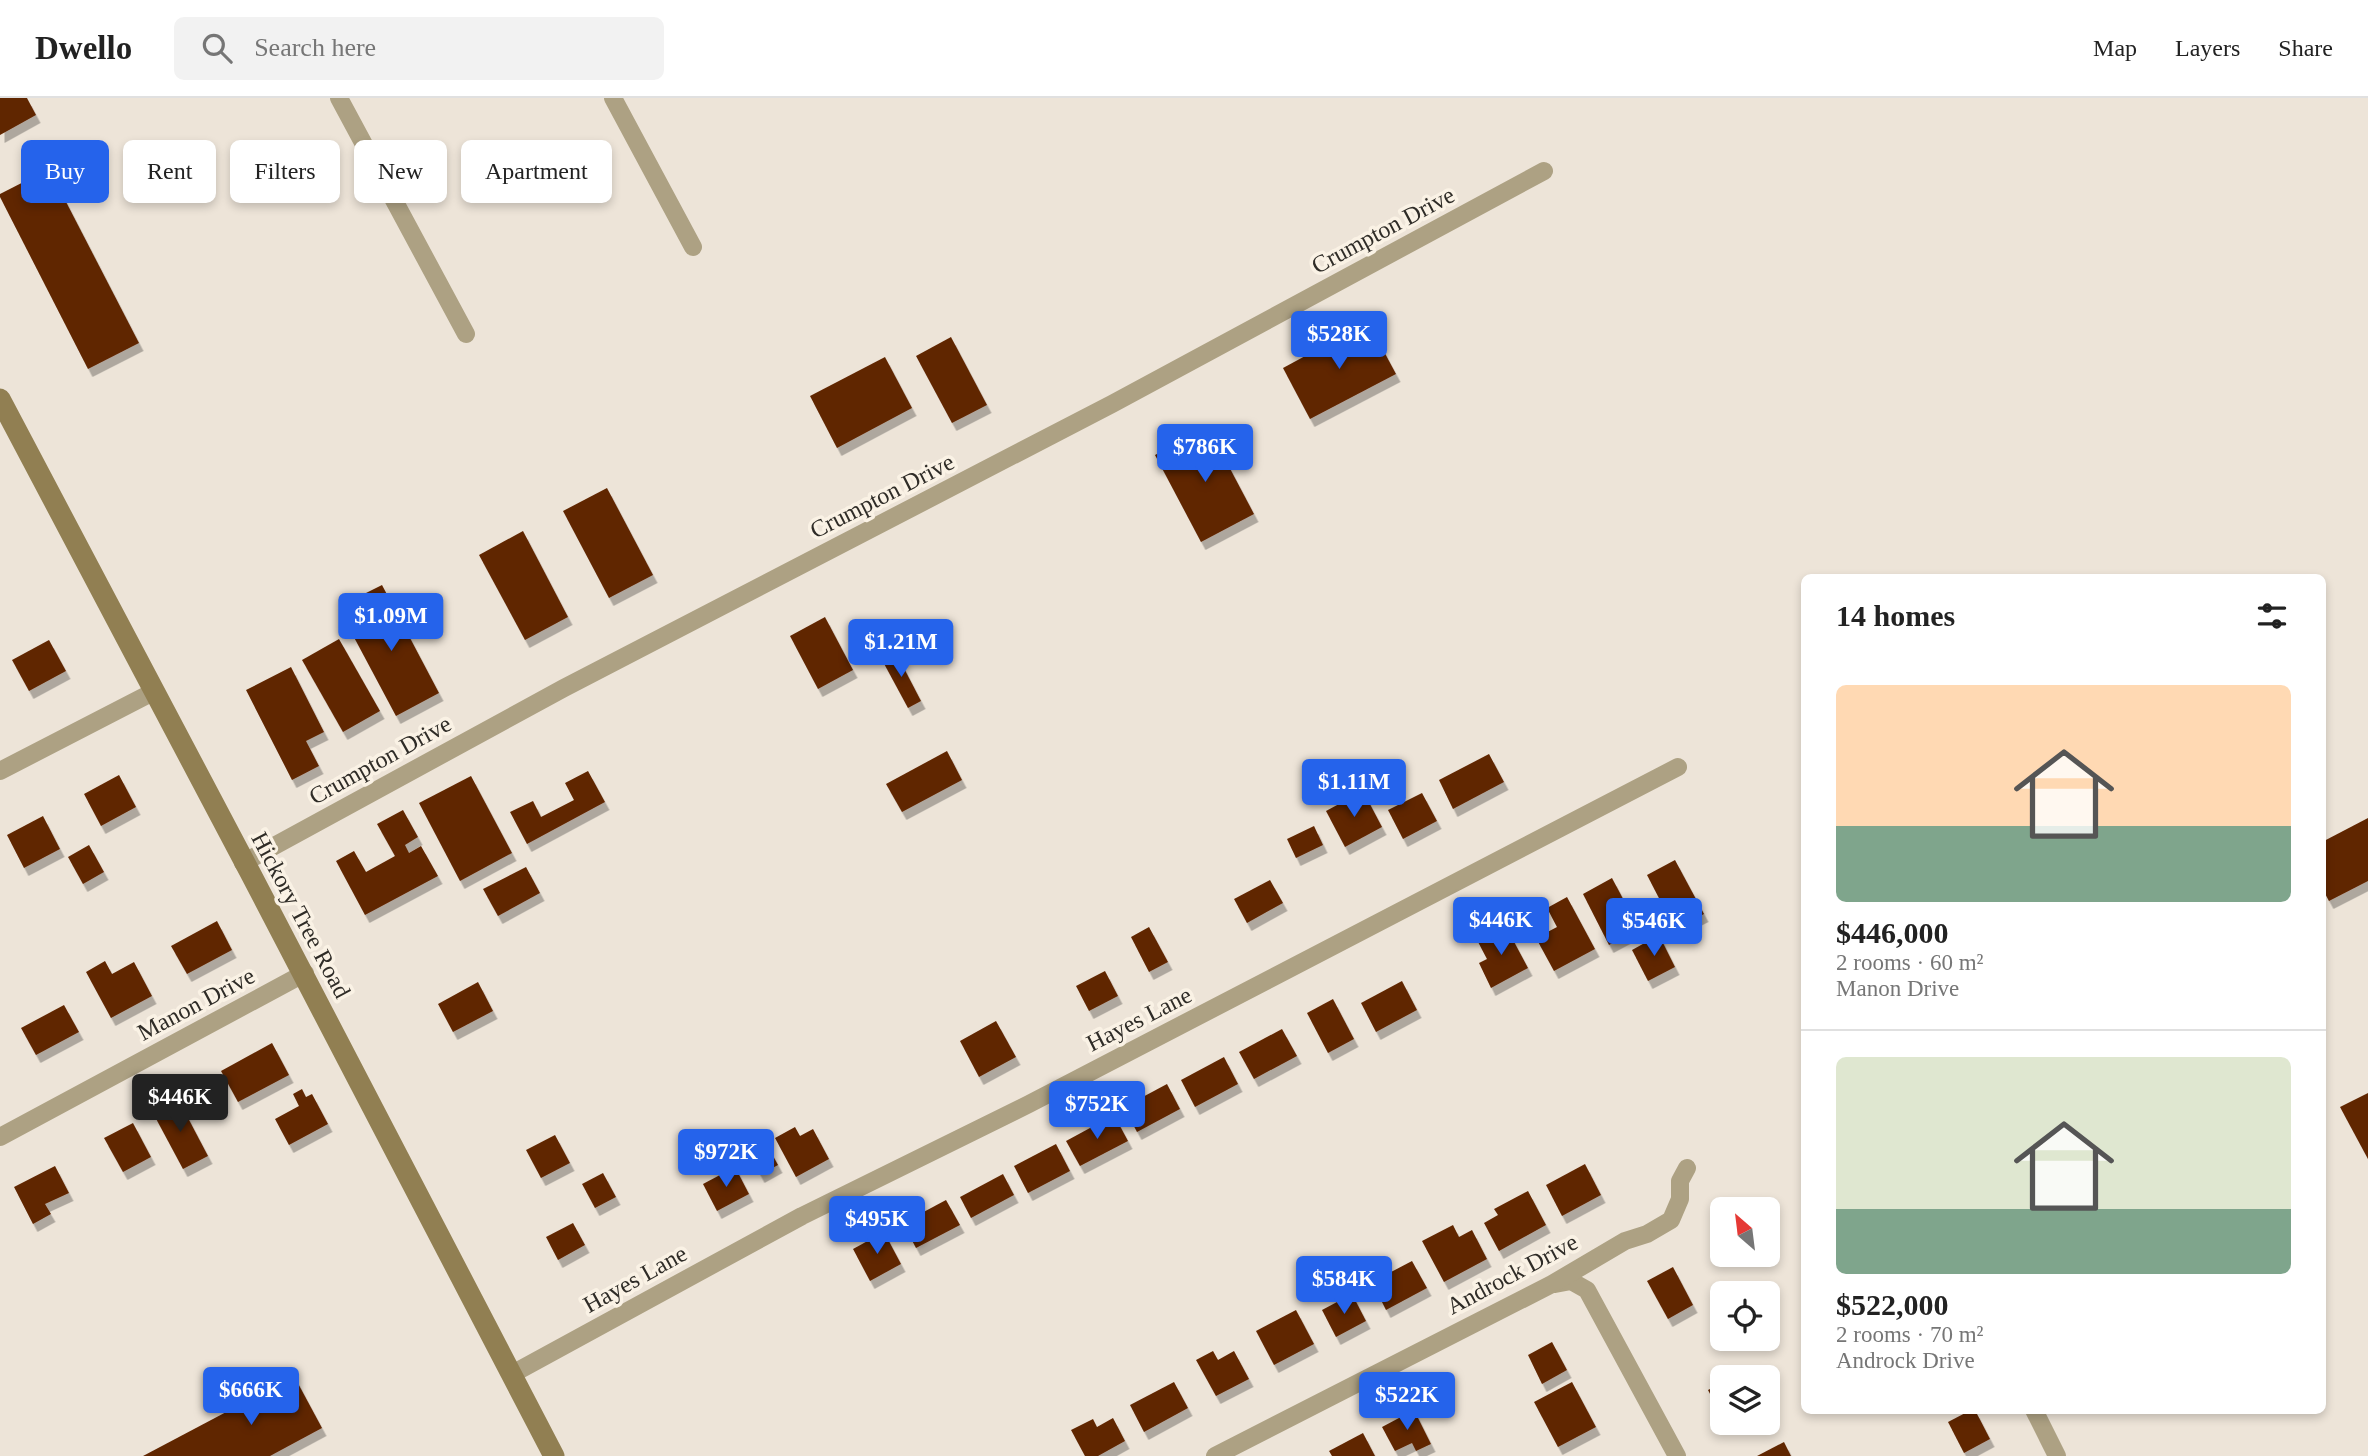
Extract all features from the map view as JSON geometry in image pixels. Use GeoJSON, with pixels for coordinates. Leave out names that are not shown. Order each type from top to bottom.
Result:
{"type":"FeatureCollection","features":[{"type":"Feature","properties":{"kind":"street"},"geometry":{"type":"LineString","coordinates":[[340,98],[466,334]]}},
{"type":"Feature","properties":{"kind":"street"},"geometry":{"type":"LineString","coordinates":[[613,98],[693,247]]}},
{"type":"Feature","properties":{"kind":"street","name":"Crumpton Drive"},"geometry":{"type":"LineString","coordinates":[[243,863],[564,688],[1112,404],[1544,171]]}},
{"type":"Feature","properties":{"kind":"street","name":"Hickory Tree Road"},"geometry":{"type":"LineString","coordinates":[[3,410],[243,863],[305,974],[554,1456]]}},
{"type":"Feature","properties":{"kind":"street"},"geometry":{"type":"LineString","coordinates":[[0,771],[153,692]]}},
{"type":"Feature","properties":{"kind":"street","name":"Hayes Lane"},"geometry":{"type":"LineString","coordinates":[[512,1374],[802,1216],[1028,1104],[1678,767]]}},
{"type":"Feature","properties":{"kind":"street","name":"Manon Drive"},"geometry":{"type":"LineString","coordinates":[[0,1137],[305,974]]}},
{"type":"Feature","properties":{"kind":"street","name":"Androck Drive"},"geometry":{"type":"LineString","coordinates":[[1215,1456],[1552,1284],[1625,1241],[1647,1234],[1671,1220],[1680,1199],[1680,1181],[1687,1168]]}},
{"type":"Feature","properties":{"kind":"street"},"geometry":{"type":"LineString","coordinates":[[1552,1284],[1571,1281],[1587,1290],[1676,1456]]}},
{"type":"Feature","properties":{"kind":"street"},"geometry":{"type":"LineString","coordinates":[[2036,1414],[2057,1456]]}},
{"type":"Feature","properties":{"kind":"building"},"geometry":{"type":"Polygon","coordinates":[[[0,98],[27,98],[36,115],[0,135],[0,98]]]}},
{"type":"Feature","properties":{"kind":"building"},"geometry":{"type":"Polygon","coordinates":[[[21,183],[21,203],[67,203],[139,343],[88,369],[0,194],[21,183]]]}},
{"type":"Feature","properties":{"kind":"building"},"geometry":{"type":"Polygon","coordinates":[[[1368,322],[1396,374],[1310,419],[1283,368],[1368,322]]]}},
{"type":"Feature","properties":{"kind":"building"},"geometry":{"type":"Polygon","coordinates":[[[951,337],[987,405],[952,423],[916,356],[951,337]]]}},
{"type":"Feature","properties":{"kind":"building"},"geometry":{"type":"Polygon","coordinates":[[[885,357],[912,408],[837,448],[810,396],[885,357]]]}},
{"type":"Feature","properties":{"kind":"building"},"geometry":{"type":"Polygon","coordinates":[[[1208,427],[1254,514],[1201,542],[1155,455],[1208,427]]]}},
{"type":"Feature","properties":{"kind":"building"},"geometry":{"type":"Polygon","coordinates":[[[607,488],[653,575],[609,598],[563,511],[607,488]]]}},
{"type":"Feature","properties":{"kind":"building"},"geometry":{"type":"Polygon","coordinates":[[[523,531],[568,617],[525,640],[479,555],[523,531]]]}},
{"type":"Feature","properties":{"kind":"building"},"geometry":{"type":"Polygon","coordinates":[[[382,585],[439,693],[396,716],[348,626],[366,617],[356,598],[382,585]]]}},
{"type":"Feature","properties":{"kind":"building"},"geometry":{"type":"Polygon","coordinates":[[[825,617],[853,670],[818,689],[790,636],[825,617]]]}},
{"type":"Feature","properties":{"kind":"building"},"geometry":{"type":"Polygon","coordinates":[[[339,639],[380,711],[343,732],[302,660],[339,639]]]}},
{"type":"Feature","properties":{"kind":"building"},"geometry":{"type":"Polygon","coordinates":[[[49,640],[66,671],[29,691],[12,660],[49,640]]]}},
{"type":"Feature","properties":{"kind":"building"},"geometry":{"type":"Polygon","coordinates":[[[895,651],[921,701],[908,708],[881,658],[895,651]]]}},
{"type":"Feature","properties":{"kind":"building"},"geometry":{"type":"Polygon","coordinates":[[[291,667],[324,732],[306,741],[319,766],[292,780],[246,690],[291,667]]]}},
{"type":"Feature","properties":{"kind":"building"},"geometry":{"type":"Polygon","coordinates":[[[947,751],[962,780],[902,812],[886,784],[947,751]]]}},
{"type":"Feature","properties":{"kind":"building"},"geometry":{"type":"Polygon","coordinates":[[[1489,754],[1504,782],[1453,809],[1439,780],[1489,754]]]}},
{"type":"Feature","properties":{"kind":"building"},"geometry":{"type":"Polygon","coordinates":[[[588,771],[605,802],[527,844],[510,812],[533,801],[541,817],[574,800],[565,783],[588,771]]]}},
{"type":"Feature","properties":{"kind":"building"},"geometry":{"type":"Polygon","coordinates":[[[119,775],[136,807],[101,826],[84,794],[119,775]]]}},
{"type":"Feature","properties":{"kind":"building"},"geometry":{"type":"Polygon","coordinates":[[[471,776],[512,853],[460,881],[419,803],[471,776]]]}},
{"type":"Feature","properties":{"kind":"building"},"geometry":{"type":"Polygon","coordinates":[[[1363,791],[1382,827],[1345,847],[1326,811],[1363,791]]]}},
{"type":"Feature","properties":{"kind":"building"},"geometry":{"type":"Polygon","coordinates":[[[1422,793],[1437,821],[1403,839],[1388,810],[1422,793]]]}},
{"type":"Feature","properties":{"kind":"building"},"geometry":{"type":"Polygon","coordinates":[[[403,810],[418,837],[405,845],[409,853],[421,846],[438,876],[365,915],[336,861],[354,851],[366,872],[395,856],[377,824],[403,810]]]}},
{"type":"Feature","properties":{"kind":"building"},"geometry":{"type":"Polygon","coordinates":[[[43,816],[60,849],[24,868],[7,835],[43,816]]]}},
{"type":"Feature","properties":{"kind":"building"},"geometry":{"type":"Polygon","coordinates":[[[2368,818],[2368,881],[2329,901],[2326,895],[2326,840],[2368,818]]]}},
{"type":"Feature","properties":{"kind":"building"},"geometry":{"type":"Polygon","coordinates":[[[1314,826],[1323,845],[1296,858],[1287,839],[1314,826]]]}},
{"type":"Feature","properties":{"kind":"building"},"geometry":{"type":"Polygon","coordinates":[[[89,845],[104,872],[83,884],[68,857],[89,845]]]}},
{"type":"Feature","properties":{"kind":"building"},"geometry":{"type":"Polygon","coordinates":[[[1675,860],[1704,914],[1675,929],[1647,875],[1675,860]]]}},
{"type":"Feature","properties":{"kind":"building"},"geometry":{"type":"Polygon","coordinates":[[[526,867],[540,893],[498,916],[483,889],[526,867]]]}},
{"type":"Feature","properties":{"kind":"building"},"geometry":{"type":"Polygon","coordinates":[[[1612,878],[1639,929],[1609,945],[1583,894],[1612,878]]]}},
{"type":"Feature","properties":{"kind":"building"},"geometry":{"type":"Polygon","coordinates":[[[1270,880],[1283,903],[1247,923],[1234,899],[1270,880]]]}},
{"type":"Feature","properties":{"kind":"building"},"geometry":{"type":"Polygon","coordinates":[[[1567,897],[1595,949],[1554,971],[1536,938],[1557,927],[1547,908],[1567,897]]]}},
{"type":"Feature","properties":{"kind":"building"},"geometry":{"type":"Polygon","coordinates":[[[217,921],[232,950],[187,974],[171,946],[217,921]]]}},
{"type":"Feature","properties":{"kind":"building"},"geometry":{"type":"Polygon","coordinates":[[[1505,925],[1528,968],[1491,988],[1479,963],[1487,959],[1477,940],[1505,925]]]}},
{"type":"Feature","properties":{"kind":"building"},"geometry":{"type":"Polygon","coordinates":[[[1149,927],[1168,962],[1149,972],[1131,937],[1149,927]]]}},
{"type":"Feature","properties":{"kind":"building"},"geometry":{"type":"Polygon","coordinates":[[[1659,935],[1675,967],[1648,981],[1632,950],[1659,935]]]}},
{"type":"Feature","properties":{"kind":"building"},"geometry":{"type":"Polygon","coordinates":[[[105,961],[112,974],[134,962],[152,996],[111,1018],[86,972],[105,961]]]}},
{"type":"Feature","properties":{"kind":"building"},"geometry":{"type":"Polygon","coordinates":[[[1105,971],[1118,996],[1089,1011],[1076,986],[1105,971]]]}},
{"type":"Feature","properties":{"kind":"building"},"geometry":{"type":"Polygon","coordinates":[[[1402,981],[1417,1010],[1376,1032],[1361,1003],[1402,981]]]}},
{"type":"Feature","properties":{"kind":"building"},"geometry":{"type":"Polygon","coordinates":[[[478,982],[493,1011],[453,1032],[438,1004],[478,982]]]}},
{"type":"Feature","properties":{"kind":"building"},"geometry":{"type":"Polygon","coordinates":[[[1333,999],[1354,1039],[1328,1053],[1307,1013],[1333,999]]]}},
{"type":"Feature","properties":{"kind":"building"},"geometry":{"type":"Polygon","coordinates":[[[64,1005],[79,1032],[36,1055],[21,1028],[64,1005]]]}},
{"type":"Feature","properties":{"kind":"building"},"geometry":{"type":"Polygon","coordinates":[[[996,1021],[1016,1057],[979,1077],[960,1041],[996,1021]]]}},
{"type":"Feature","properties":{"kind":"building"},"geometry":{"type":"Polygon","coordinates":[[[1282,1029],[1297,1056],[1254,1079],[1239,1052],[1282,1029]]]}},
{"type":"Feature","properties":{"kind":"building"},"geometry":{"type":"Polygon","coordinates":[[[272,1043],[289,1075],[238,1102],[221,1071],[272,1043]]]}},
{"type":"Feature","properties":{"kind":"building"},"geometry":{"type":"Polygon","coordinates":[[[1224,1057],[1238,1084],[1195,1107],[1181,1080],[1224,1057]]]}},
{"type":"Feature","properties":{"kind":"building"},"geometry":{"type":"Polygon","coordinates":[[[1167,1084],[1180,1109],[1137,1132],[1124,1107],[1167,1084]]]}},
{"type":"Feature","properties":{"kind":"building"},"geometry":{"type":"Polygon","coordinates":[[[302,1089],[306,1097],[312,1094],[328,1124],[289,1145],[275,1119],[299,1106],[293,1094],[302,1089]]]}},
{"type":"Feature","properties":{"kind":"building"},"geometry":{"type":"Polygon","coordinates":[[[2368,1093],[2368,1159],[2340,1107],[2368,1093]]]}},
{"type":"Feature","properties":{"kind":"building"},"geometry":{"type":"Polygon","coordinates":[[[178,1099],[208,1156],[183,1169],[153,1113],[178,1099]]]}},
{"type":"Feature","properties":{"kind":"building"},"geometry":{"type":"Polygon","coordinates":[[[1114,1115],[1128,1141],[1080,1166],[1066,1141],[1114,1115]]]}},
{"type":"Feature","properties":{"kind":"building"},"geometry":{"type":"Polygon","coordinates":[[[133,1123],[151,1157],[123,1172],[104,1138],[133,1123]]]}},
{"type":"Feature","properties":{"kind":"building"},"geometry":{"type":"Polygon","coordinates":[[[795,1127],[800,1136],[813,1129],[829,1159],[796,1177],[775,1138],[795,1127]]]}},
{"type":"Feature","properties":{"kind":"building"},"geometry":{"type":"Polygon","coordinates":[[[555,1135],[570,1163],[541,1178],[526,1150],[555,1135]]]}},
{"type":"Feature","properties":{"kind":"building"},"geometry":{"type":"Polygon","coordinates":[[[1056,1144],[1070,1171],[1028,1193],[1014,1166],[1056,1144]]]}},
{"type":"Feature","properties":{"kind":"building"},"geometry":{"type":"Polygon","coordinates":[[[767,1145],[778,1165],[760,1175],[749,1154],[767,1145]]]}},
{"type":"Feature","properties":{"kind":"building"},"geometry":{"type":"Polygon","coordinates":[[[1585,1164],[1601,1195],[1562,1216],[1546,1185],[1585,1164]]]}},
{"type":"Feature","properties":{"kind":"building"},"geometry":{"type":"Polygon","coordinates":[[[55,1166],[69,1193],[45,1204],[51,1214],[33,1224],[14,1187],[55,1166]]]}},
{"type":"Feature","properties":{"kind":"building"},"geometry":{"type":"Polygon","coordinates":[[[735,1167],[749,1194],[717,1211],[703,1184],[735,1167]]]}},
{"type":"Feature","properties":{"kind":"building"},"geometry":{"type":"Polygon","coordinates":[[[603,1173],[616,1197],[595,1208],[582,1184],[603,1173]]]}},
{"type":"Feature","properties":{"kind":"building"},"geometry":{"type":"Polygon","coordinates":[[[1003,1174],[1014,1195],[971,1218],[960,1197],[1003,1174]]]}},
{"type":"Feature","properties":{"kind":"building"},"geometry":{"type":"Polygon","coordinates":[[[1528,1191],[1546,1225],[1499,1251],[1484,1223],[1498,1215],[1494,1209],[1528,1191]]]}},
{"type":"Feature","properties":{"kind":"building"},"geometry":{"type":"Polygon","coordinates":[[[946,1200],[960,1225],[916,1248],[903,1223],[946,1200]]]}},
{"type":"Feature","properties":{"kind":"building"},"geometry":{"type":"Polygon","coordinates":[[[573,1223],[585,1245],[558,1260],[546,1237],[573,1223]]]}},
{"type":"Feature","properties":{"kind":"building"},"geometry":{"type":"Polygon","coordinates":[[[1453,1225],[1459,1237],[1472,1230],[1487,1259],[1444,1282],[1422,1241],[1453,1225]]]}},
{"type":"Feature","properties":{"kind":"building"},"geometry":{"type":"Polygon","coordinates":[[[884,1232],[901,1264],[870,1281],[853,1249],[884,1232]]]}},
{"type":"Feature","properties":{"kind":"building"},"geometry":{"type":"Polygon","coordinates":[[[1412,1261],[1427,1288],[1386,1310],[1372,1282],[1412,1261]]]}},
{"type":"Feature","properties":{"kind":"building"},"geometry":{"type":"Polygon","coordinates":[[[1673,1267],[1693,1305],[1668,1319],[1647,1281],[1673,1267]]]}},
{"type":"Feature","properties":{"kind":"building"},"geometry":{"type":"Polygon","coordinates":[[[1352,1294],[1366,1321],[1336,1337],[1322,1310],[1352,1294]]]}},
{"type":"Feature","properties":{"kind":"building"},"geometry":{"type":"Polygon","coordinates":[[[1296,1310],[1314,1344],[1274,1365],[1256,1331],[1296,1310]]]}},
{"type":"Feature","properties":{"kind":"building"},"geometry":{"type":"Polygon","coordinates":[[[1552,1342],[1567,1370],[1542,1384],[1528,1355],[1552,1342]]]}},
{"type":"Feature","properties":{"kind":"building"},"geometry":{"type":"Polygon","coordinates":[[[1213,1351],[1218,1360],[1234,1351],[1249,1379],[1216,1396],[1196,1360],[1213,1351]]]}},
{"type":"Feature","properties":{"kind":"building"},"geometry":{"type":"Polygon","coordinates":[[[294,1376],[322,1428],[270,1456],[143,1456],[294,1376]]]}},
{"type":"Feature","properties":{"kind":"building"},"geometry":{"type":"Polygon","coordinates":[[[1174,1382],[1188,1408],[1144,1432],[1130,1405],[1174,1382]]]}},
{"type":"Feature","properties":{"kind":"building"},"geometry":{"type":"Polygon","coordinates":[[[1572,1382],[1596,1427],[1558,1447],[1534,1402],[1572,1382]]]}},
{"type":"Feature","properties":{"kind":"building"},"geometry":{"type":"Polygon","coordinates":[[[1414,1410],[1431,1444],[1416,1451],[1412,1443],[1395,1451],[1382,1427],[1414,1410]]]}},
{"type":"Feature","properties":{"kind":"building"},"geometry":{"type":"Polygon","coordinates":[[[1963,1414],[1977,1414],[1990,1439],[1964,1453],[1948,1422],[1963,1414]]]}},
{"type":"Feature","properties":{"kind":"building"},"geometry":{"type":"Polygon","coordinates":[[[1113,1418],[1125,1441],[1098,1456],[1085,1456],[1071,1430],[1093,1419],[1097,1427],[1113,1418]]]}},
{"type":"Feature","properties":{"kind":"building"},"geometry":{"type":"Polygon","coordinates":[[[1363,1433],[1375,1456],[1332,1456],[1329,1451],[1363,1433]]]}},
{"type":"Feature","properties":{"kind":"building"},"geometry":{"type":"Polygon","coordinates":[[[1784,1442],[1791,1456],[1757,1456],[1784,1442]]]}}]}
